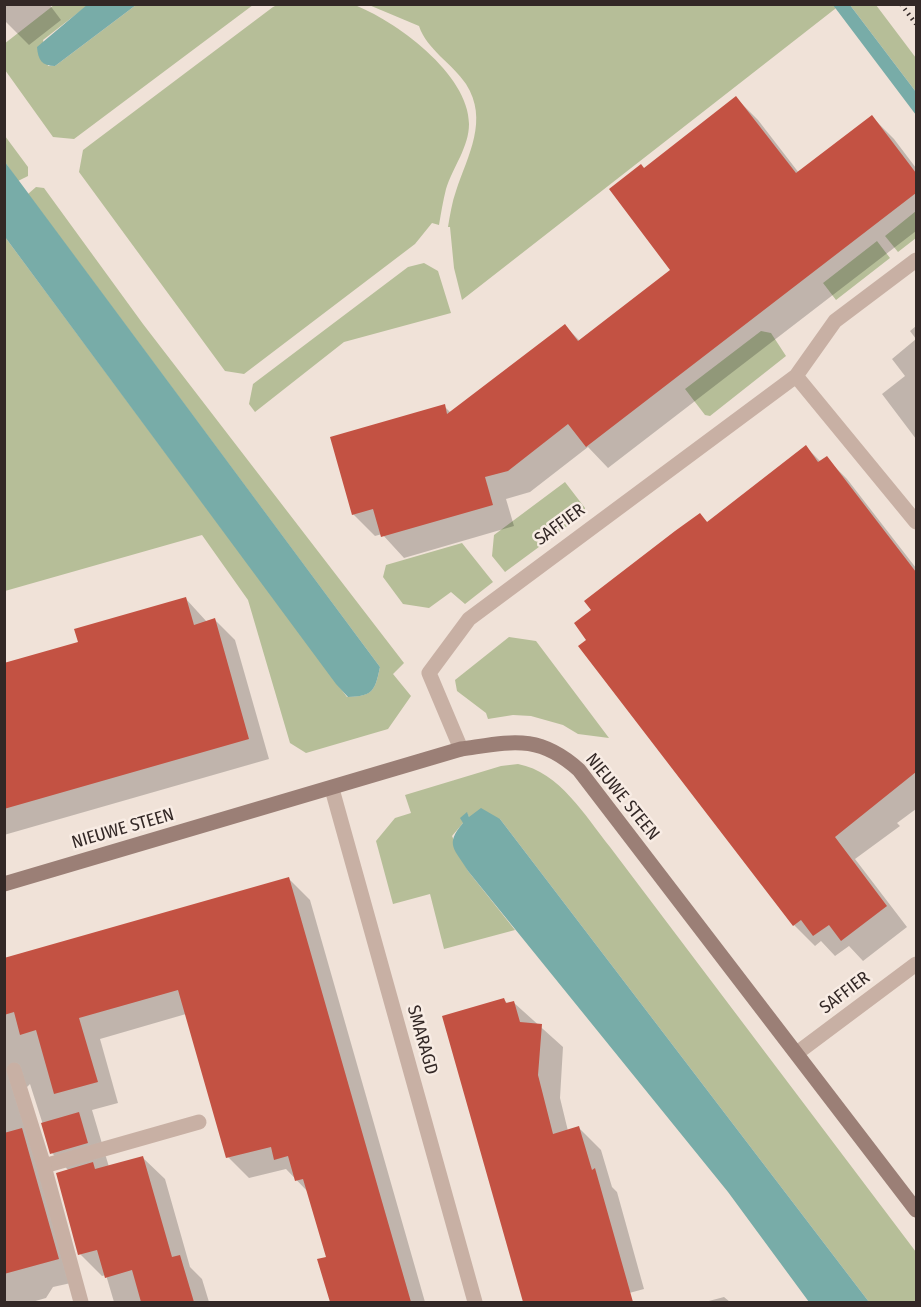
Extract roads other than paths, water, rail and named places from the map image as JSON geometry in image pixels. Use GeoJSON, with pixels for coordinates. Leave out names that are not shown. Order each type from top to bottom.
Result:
{"type":"FeatureCollection","features":[{"type":"Feature","properties":{"kind":"street","name":"SAFFIER"},"geometry":{"type":"LineString","coordinates":[[461,749],[429,673],[469,619],[508,587],[796,376],[835,321],[916,260]]}},
{"type":"Feature","properties":{"kind":"street"},"geometry":{"type":"LineString","coordinates":[[796,376],[916,522]]}},
{"type":"Feature","properties":{"kind":"street","name":"NIEUWE STEEN"},"geometry":{"type":"LineString","coordinates":[[4,884],[332,789],[461,749],[519,741],[561,753],[579,770],[916,1210]]}},
{"type":"Feature","properties":{"kind":"street","name":"SMARAGD"},"geometry":{"type":"LineString","coordinates":[[332,789],[475,1302]]}},
{"type":"Feature","properties":{"kind":"street","name":"SAFFIER"},"geometry":{"type":"LineString","coordinates":[[796,1053],[916,964]]}},
{"type":"Feature","properties":{"kind":"street"},"geometry":{"type":"LineString","coordinates":[[14,1070],[44,1166],[81,1302]]}},
{"type":"Feature","properties":{"kind":"street"},"geometry":{"type":"LineString","coordinates":[[44,1166],[200,1122]]}},
{"type":"Feature","properties":{"kind":"water"},"geometry":{"type":"Polygon","coordinates":[[[88,4],[136,5],[55,66],[44,63],[38,55],[37,47],[88,4]]]}},
{"type":"Feature","properties":{"kind":"water"},"geometry":{"type":"Polygon","coordinates":[[[833,5],[850,5],[916,92],[916,115],[833,5]]]}},
{"type":"Feature","properties":{"kind":"water"},"geometry":{"type":"Polygon","coordinates":[[[5,162],[380,667],[372,691],[348,697],[336,684],[5,237],[5,162]]]}},
{"type":"Feature","properties":{"kind":"water"},"geometry":{"type":"Polygon","coordinates":[[[481,808],[500,819],[869,1302],[809,1302],[728,1192],[468,871],[456,852],[454,837],[463,823],[460,818],[467,812],[469,817],[481,808]]]}},
{"type":"Feature","properties":{"kind":"railway"},"geometry":{"type":"LineString","coordinates":[[901,4],[916,24]]}}]}
